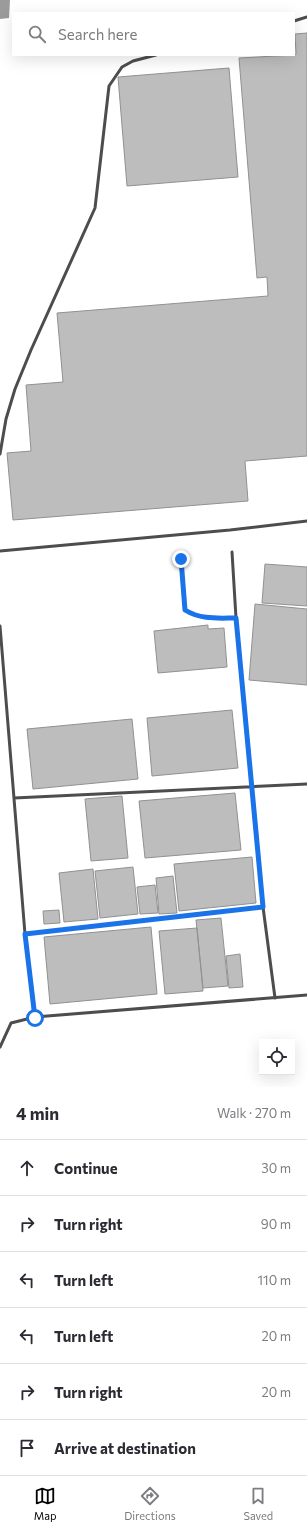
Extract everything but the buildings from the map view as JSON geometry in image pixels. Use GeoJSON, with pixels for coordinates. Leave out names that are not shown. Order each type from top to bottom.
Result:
{"type":"FeatureCollection","features":[{"type":"Feature","properties":{"kind":"lane"},"geometry":{"type":"LineString","coordinates":[[295,20],[307,17]]}},
{"type":"Feature","properties":{"kind":"lane"},"geometry":{"type":"LineString","coordinates":[[0,454],[6,419],[15,390],[31,350],[95,208],[109,86],[122,67],[133,61],[152,56]]}},
{"type":"Feature","properties":{"kind":"lane"},"geometry":{"type":"LineString","coordinates":[[0,551],[230,530],[307,521]]}},
{"type":"Feature","properties":{"kind":"lane"},"geometry":{"type":"LineString","coordinates":[[232,552],[236,618],[263,907],[275,998]]}},
{"type":"Feature","properties":{"kind":"lane"},"geometry":{"type":"LineString","coordinates":[[181,559],[185,610],[193,615],[205,618],[236,618]]}},
{"type":"Feature","properties":{"kind":"lane"},"geometry":{"type":"LineString","coordinates":[[0,626],[25,934],[35,1018]]}},
{"type":"Feature","properties":{"kind":"lane"},"geometry":{"type":"LineString","coordinates":[[14,798],[307,784]]}},
{"type":"Feature","properties":{"kind":"lane"},"geometry":{"type":"LineString","coordinates":[[25,934],[263,907]]}},
{"type":"Feature","properties":{"kind":"lane"},"geometry":{"type":"LineString","coordinates":[[0,1047],[11,1022],[35,1018],[307,995]]}},
{"type":"Feature","properties":{"kind":"shaded area"},"geometry":{"type":"Polygon","coordinates":[[[0,0],[10,0],[9,18],[0,19],[0,0]]]}},
{"type":"Feature","properties":{"kind":"route"},"geometry":{"type":"LineString","coordinates":[[35,1018],[25,934],[263,907],[236,618],[205,618],[193,615],[185,610],[181,559]]}}]}
